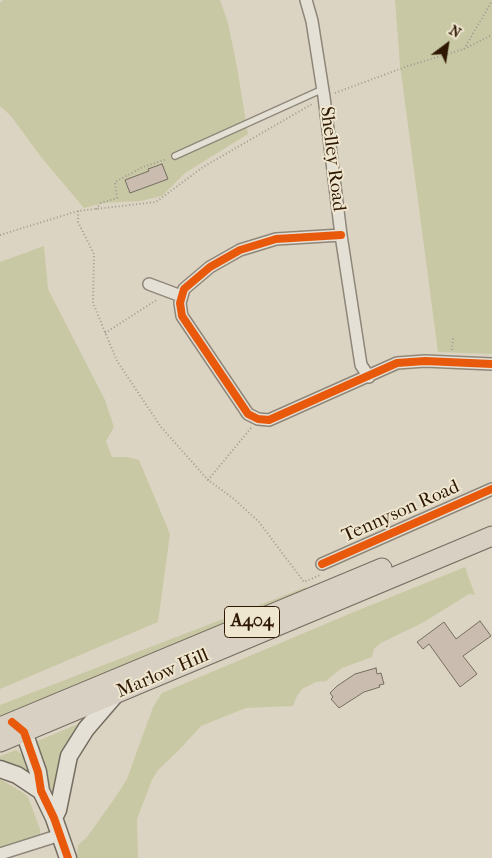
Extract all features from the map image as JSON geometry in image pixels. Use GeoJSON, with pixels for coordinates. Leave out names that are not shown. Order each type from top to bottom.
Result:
{"type":"FeatureCollection","features":[{"type":"Feature","properties":{"kind":"main road","name":"Marlow Hill"},"geometry":{"type":"LineString","coordinates":[[0,742],[12,727],[176,652],[492,523]]}},
{"type":"Feature","properties":{"kind":"main road","name":"Marlow Hill"},"geometry":{"type":"LineString","coordinates":[[12,727],[117,693],[492,536]]}},
{"type":"Feature","properties":{"kind":"street","name":"Shelley Road"},"geometry":{"type":"LineString","coordinates":[[306,0],[312,22],[323,93],[341,234],[361,365],[369,377]]}},
{"type":"Feature","properties":{"kind":"street"},"geometry":{"type":"LineString","coordinates":[[176,294],[184,290],[210,268],[240,250],[276,239],[341,234]]}},
{"type":"Feature","properties":{"kind":"street"},"geometry":{"type":"LineString","coordinates":[[149,284],[176,294],[180,302],[182,316],[242,407],[248,414],[258,419],[269,420],[397,364],[425,361],[492,364]]}},
{"type":"Feature","properties":{"kind":"street","name":"Tennyson Road"},"geometry":{"type":"LineString","coordinates":[[322,564],[492,489]]}},
{"type":"Feature","properties":{"kind":"street"},"geometry":{"type":"LineString","coordinates":[[54,818],[58,810],[69,756],[86,728],[117,693]]}},
{"type":"Feature","properties":{"kind":"street"},"geometry":{"type":"LineString","coordinates":[[12,727],[38,772],[41,791],[54,818],[68,858]]}},
{"type":"Feature","properties":{"kind":"street"},"geometry":{"type":"LineString","coordinates":[[0,769],[17,775],[41,791]]}},
{"type":"Feature","properties":{"kind":"street"},"geometry":{"type":"LineString","coordinates":[[0,854],[60,835]]}},
{"type":"Feature","properties":{"kind":"lane"},"geometry":{"type":"LineString","coordinates":[[175,156],[323,93]]}},
{"type":"Feature","properties":{"kind":"path"},"geometry":{"type":"LineString","coordinates":[[464,49],[492,1]]}},
{"type":"Feature","properties":{"kind":"path"},"geometry":{"type":"LineString","coordinates":[[0,236],[78,211],[156,202],[203,167],[323,93],[464,49],[492,35]]}},
{"type":"Feature","properties":{"kind":"path"},"geometry":{"type":"LineString","coordinates":[[96,209],[101,203],[117,198],[114,182],[143,167],[175,156]]}},
{"type":"Feature","properties":{"kind":"path"},"geometry":{"type":"LineString","coordinates":[[78,211],[78,222],[94,254],[93,303],[117,361],[161,428],[208,480],[234,499],[259,522],[304,582],[310,580]]}},
{"type":"Feature","properties":{"kind":"path"},"geometry":{"type":"LineString","coordinates":[[105,333],[176,294]]}},
{"type":"Feature","properties":{"kind":"path"},"geometry":{"type":"LineString","coordinates":[[208,480],[258,419]]}},
{"type":"Feature","properties":{"kind":"green space"},"geometry":{"type":"Polygon","coordinates":[[[3,0],[220,0],[228,23],[248,134],[185,173],[162,196],[141,201],[103,203],[84,208],[41,157],[11,116],[0,106],[0,3],[3,0]]]}},
{"type":"Feature","properties":{"kind":"green space"},"geometry":{"type":"Polygon","coordinates":[[[395,0],[492,0],[492,354],[438,352],[400,65],[395,0]]]}},
{"type":"Feature","properties":{"kind":"green space"},"geometry":{"type":"Polygon","coordinates":[[[44,246],[48,289],[105,400],[114,427],[106,441],[112,457],[127,457],[139,460],[170,534],[158,622],[0,689],[0,262],[44,246]]]}},
{"type":"Feature","properties":{"kind":"green space"},"geometry":{"type":"Polygon","coordinates":[[[465,567],[475,595],[469,594],[424,622],[381,643],[374,649],[372,657],[342,668],[326,681],[316,682],[302,689],[293,706],[246,708],[201,726],[158,770],[152,780],[137,819],[138,858],[77,858],[78,845],[87,837],[127,779],[153,707],[162,693],[465,567]]]}},
{"type":"Feature","properties":{"kind":"green space"},"geometry":{"type":"Polygon","coordinates":[[[306,587],[306,591],[0,716],[0,705],[306,587]]]}},
{"type":"Feature","properties":{"kind":"green space"},"geometry":{"type":"Polygon","coordinates":[[[85,721],[54,802],[35,742],[85,721]]]}},
{"type":"Feature","properties":{"kind":"green space"},"geometry":{"type":"Polygon","coordinates":[[[16,750],[26,757],[31,773],[17,765],[0,761],[0,756],[16,750]]]}},
{"type":"Feature","properties":{"kind":"green space"},"geometry":{"type":"Polygon","coordinates":[[[0,779],[28,797],[40,829],[40,835],[0,849],[0,779]]]}},
{"type":"Feature","properties":{"kind":"building"},"geometry":{"type":"Polygon","coordinates":[[[162,164],[168,179],[130,193],[125,180],[162,164]]]}},
{"type":"Feature","properties":{"kind":"building"},"geometry":{"type":"Polygon","coordinates":[[[480,621],[491,636],[463,656],[477,674],[460,687],[429,644],[423,649],[417,642],[444,622],[456,639],[480,621]]]}},
{"type":"Feature","properties":{"kind":"building"},"geometry":{"type":"Polygon","coordinates":[[[376,668],[377,674],[381,673],[384,684],[379,685],[380,687],[364,692],[339,708],[331,699],[333,697],[330,693],[337,686],[355,674],[376,668]]]}},
{"type":"Feature","properties":{"kind":"cycle path"},"geometry":{"type":"LineString","coordinates":[[341,235],[276,239],[240,250],[210,267],[184,289],[180,303],[182,316],[248,414],[258,419],[269,420],[397,363],[425,361],[492,364]]}},
{"type":"Feature","properties":{"kind":"cycle path"},"geometry":{"type":"LineString","coordinates":[[322,564],[492,489]]}},
{"type":"Feature","properties":{"kind":"cycle path"},"geometry":{"type":"LineString","coordinates":[[12,722],[24,732],[38,772],[41,791],[54,818],[68,858]]}}]}
